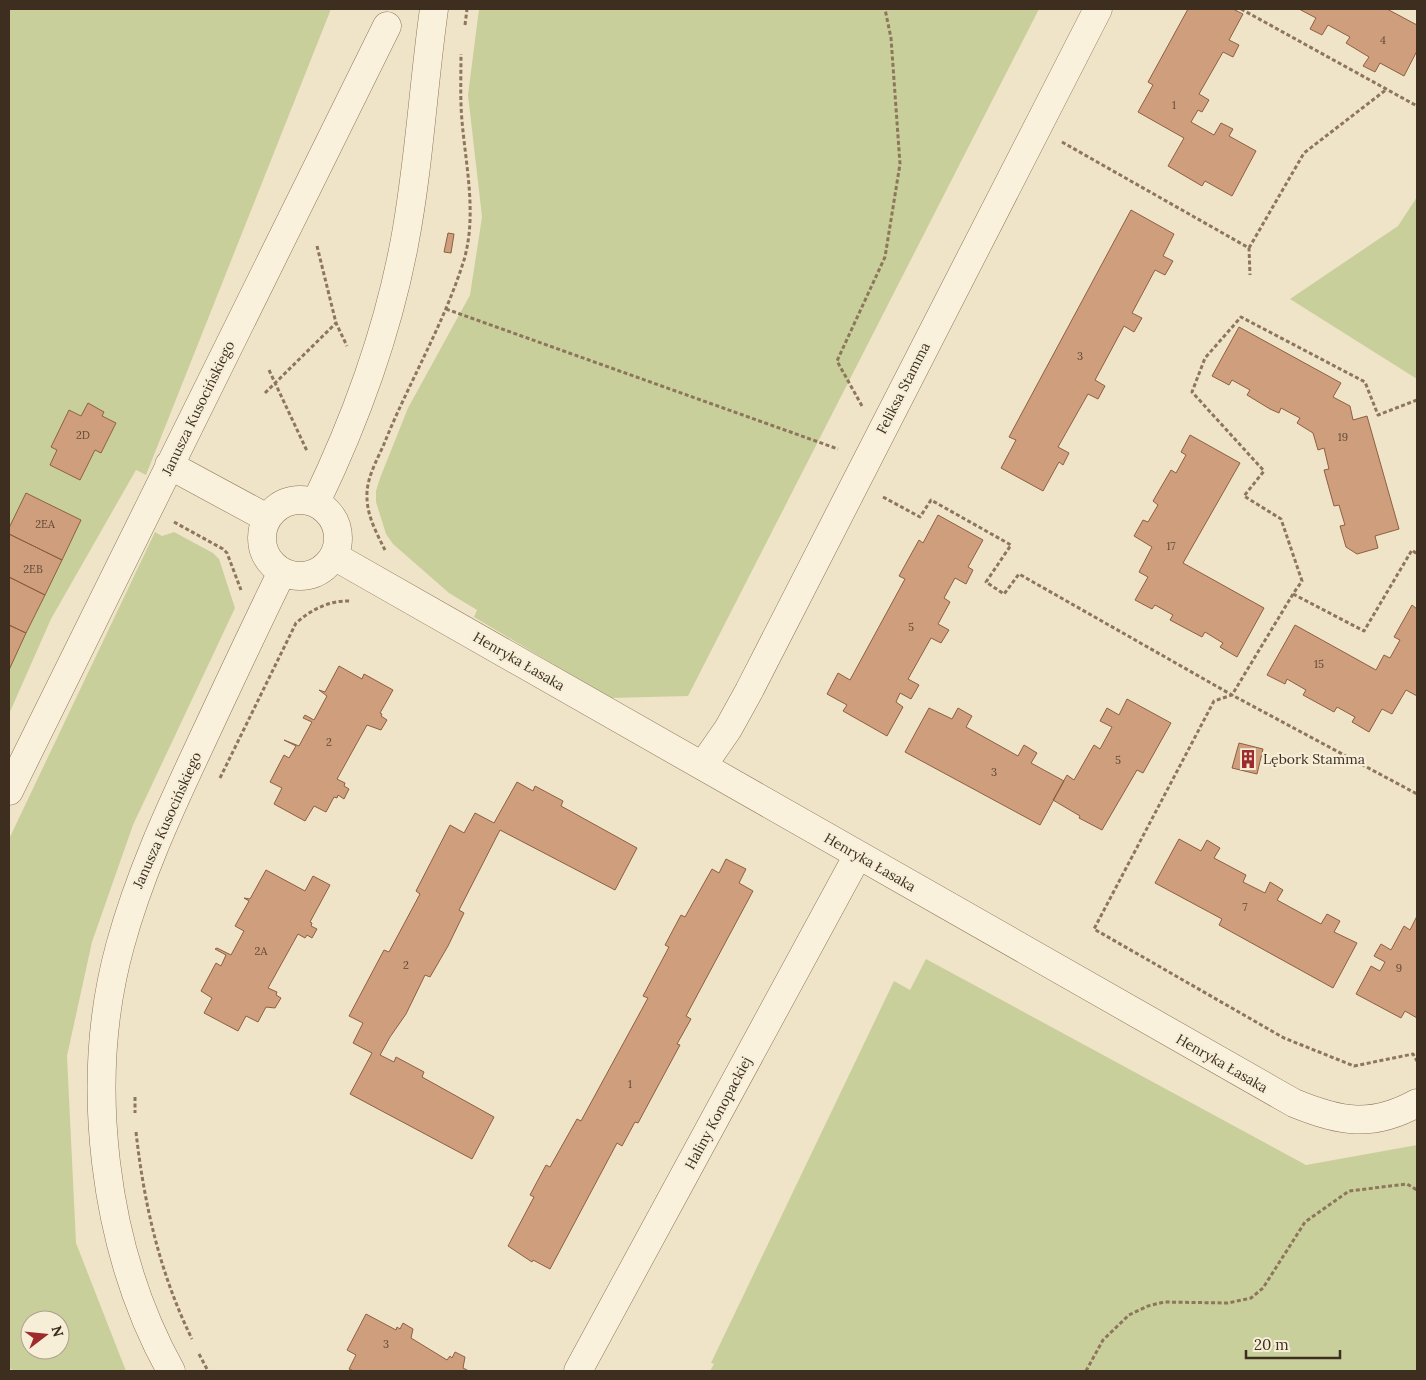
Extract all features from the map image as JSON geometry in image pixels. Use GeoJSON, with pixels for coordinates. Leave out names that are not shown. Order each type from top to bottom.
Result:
{"type":"FeatureCollection","features":[{"type":"Feature","properties":{"kind":"street"},"geometry":{"type":"LineString","coordinates":[[316,502],[332,469],[366,384],[390,308],[413,194],[423,91],[434,9]]}},
{"type":"Feature","properties":{"kind":"street","name":"Feliksa Stamma"},"geometry":{"type":"LineString","coordinates":[[702,765],[728,730],[1098,9]]}},
{"type":"Feature","properties":{"kind":"street","name":"Janusza Kusocińskiego"},"geometry":{"type":"LineString","coordinates":[[9,791],[387,26]]}},
{"type":"Feature","properties":{"kind":"street"},"geometry":{"type":"LineString","coordinates":[[169,465],[267,518]]}},
{"type":"Feature","properties":{"kind":"street"},"geometry":{"type":"LineString","coordinates":[[294,500],[316,502],[327,510],[335,520],[338,546],[334,556],[326,567],[315,574],[293,576],[282,572],[272,564],[265,554],[262,542],[262,529],[267,518],[283,503],[294,500]]}},
{"type":"Feature","properties":{"kind":"street","name":"Henryka Łasaka"},"geometry":{"type":"LineString","coordinates":[[334,556],[1294,1103],[1324,1115],[1352,1120],[1376,1120],[1417,1103]]}},
{"type":"Feature","properties":{"kind":"street","name":"Janusza Kusocińskiego"},"geometry":{"type":"LineString","coordinates":[[171,1371],[159,1350],[135,1290],[116,1225],[107,1173],[101,1092],[105,1024],[119,948],[137,889],[161,828],[282,572]]}},
{"type":"Feature","properties":{"kind":"street","name":"Haliny Konopackiej"},"geometry":{"type":"LineString","coordinates":[[578,1371],[858,855]]}},
{"type":"Feature","properties":{"kind":"path"},"geometry":{"type":"LineString","coordinates":[[463,33],[467,9]]}},
{"type":"Feature","properties":{"kind":"path"},"geometry":{"type":"LineString","coordinates":[[885,9],[891,38],[900,164],[885,257],[837,361],[867,459],[920,517],[931,500],[1011,545],[986,582],[1004,594],[1019,574],[1232,695],[1417,794]]}},
{"type":"Feature","properties":{"kind":"path"},"geometry":{"type":"LineString","coordinates":[[1241,9],[1417,106]]}},
{"type":"Feature","properties":{"kind":"path"},"geometry":{"type":"LineString","coordinates":[[218,782],[296,623],[309,612],[327,604],[354,601],[386,549],[380,542],[367,506],[368,486],[402,398],[446,309],[464,259],[469,223],[470,196],[462,120],[461,49]]}},
{"type":"Feature","properties":{"kind":"path"},"geometry":{"type":"LineString","coordinates":[[1250,275],[1249,248],[1304,153],[1387,89]]}},
{"type":"Feature","properties":{"kind":"path"},"geometry":{"type":"LineString","coordinates":[[1037,128],[1249,248]]}},
{"type":"Feature","properties":{"kind":"path"},"geometry":{"type":"LineString","coordinates":[[317,246],[336,323],[349,350]]}},
{"type":"Feature","properties":{"kind":"path"},"geometry":{"type":"LineString","coordinates":[[446,309],[867,459]]}},
{"type":"Feature","properties":{"kind":"path"},"geometry":{"type":"LineString","coordinates":[[1417,400],[1378,415],[1365,382],[1241,317],[1205,358],[1192,392],[1264,470],[1244,496],[1281,519],[1302,581],[1232,695],[1214,701],[1094,929],[1284,1038],[1354,1066],[1413,1054],[1417,1061]]}},
{"type":"Feature","properties":{"kind":"path"},"geometry":{"type":"LineString","coordinates":[[265,393],[336,323]]}},
{"type":"Feature","properties":{"kind":"path"},"geometry":{"type":"LineString","coordinates":[[269,370],[308,453]]}},
{"type":"Feature","properties":{"kind":"path"},"geometry":{"type":"LineString","coordinates":[[145,515],[165,517],[224,549],[228,553],[238,586],[246,598],[296,623]]}},
{"type":"Feature","properties":{"kind":"path"},"geometry":{"type":"LineString","coordinates":[[1293,594],[1364,631],[1412,550],[1417,554]]}},
{"type":"Feature","properties":{"kind":"path"},"geometry":{"type":"LineString","coordinates":[[134,1092],[135,1120]]}},
{"type":"Feature","properties":{"kind":"path"},"geometry":{"type":"LineString","coordinates":[[136,1129],[141,1175],[150,1220],[164,1269],[194,1345]]}},
{"type":"Feature","properties":{"kind":"path"},"geometry":{"type":"LineString","coordinates":[[1086,1371],[1103,1340],[1129,1315],[1148,1306],[1164,1302],[1228,1303],[1251,1298],[1262,1288],[1305,1222],[1349,1191],[1407,1184],[1417,1190]]}},
{"type":"Feature","properties":{"kind":"path"},"geometry":{"type":"LineString","coordinates":[[198,1352],[208,1371]]}},
{"type":"Feature","properties":{"kind":"green space"},"geometry":{"type":"Polygon","coordinates":[[[9,9],[331,9],[146,475],[136,470],[51,619],[9,714],[9,9]]]}},
{"type":"Feature","properties":{"kind":"green space"},"geometry":{"type":"Polygon","coordinates":[[[479,9],[1039,9],[688,696],[610,698],[474,617],[477,610],[449,593],[393,544],[386,534],[376,502],[376,491],[380,478],[408,408],[470,295],[482,217],[468,95],[479,9]]]}},
{"type":"Feature","properties":{"kind":"green space"},"geometry":{"type":"Polygon","coordinates":[[[1417,197],[1417,379],[1290,299],[1398,226],[1417,197]]]}},
{"type":"Feature","properties":{"kind":"green space"},"geometry":{"type":"Polygon","coordinates":[[[155,532],[162,536],[174,532],[213,553],[219,559],[235,608],[133,825],[92,942],[67,1056],[76,1243],[126,1371],[14,1371],[9,1368],[9,839],[155,532]]]}},
{"type":"Feature","properties":{"kind":"green space"},"geometry":{"type":"Polygon","coordinates":[[[926,959],[1306,1165],[1417,1145],[1417,1371],[710,1371],[714,1364],[711,1363],[894,981],[910,990],[926,959]]]}},
{"type":"Feature","properties":{"kind":"building"},"geometry":{"type":"Polygon","coordinates":[[[1188,9],[1233,9],[1243,14],[1229,40],[1239,45],[1233,57],[1223,52],[1199,94],[1209,100],[1202,112],[1198,110],[1191,122],[1214,135],[1221,123],[1233,129],[1229,136],[1256,151],[1232,196],[1205,181],[1202,186],[1168,166],[1184,138],[1138,112],[1153,85],[1148,82],[1188,9]]]}},
{"type":"Feature","properties":{"kind":"building"},"geometry":{"type":"Polygon","coordinates":[[[1299,9],[1387,9],[1417,25],[1417,51],[1404,76],[1380,63],[1375,72],[1363,66],[1369,57],[1346,43],[1350,37],[1328,25],[1322,35],[1310,29],[1316,18],[1299,9]]]}},
{"type":"Feature","properties":{"kind":"building"},"geometry":{"type":"Polygon","coordinates":[[[1131,210],[1174,234],[1163,256],[1173,261],[1165,275],[1155,270],[1132,313],[1142,318],[1134,332],[1124,326],[1095,380],[1105,386],[1098,399],[1088,394],[1058,447],[1069,453],[1063,465],[1059,462],[1043,491],[1001,468],[1016,440],[1009,437],[1131,210]]]}},
{"type":"Feature","properties":{"kind":"building"},"geometry":{"type":"Polygon","coordinates":[[[448,233],[454,234],[451,253],[444,252],[448,233]]]}},
{"type":"Feature","properties":{"kind":"building"},"geometry":{"type":"Polygon","coordinates":[[[1239,327],[1341,383],[1333,397],[1350,406],[1353,420],[1367,416],[1399,529],[1375,536],[1378,548],[1357,554],[1346,547],[1340,526],[1345,525],[1339,505],[1334,506],[1324,470],[1329,469],[1324,448],[1318,450],[1313,433],[1297,423],[1300,418],[1281,408],[1279,413],[1270,409],[1247,395],[1250,390],[1232,380],[1229,385],[1212,376],[1239,327]]]}},
{"type":"Feature","properties":{"kind":"building"},"geometry":{"type":"Polygon","coordinates":[[[88,403],[104,412],[102,416],[116,423],[101,453],[95,450],[80,480],[50,465],[57,450],[51,447],[69,410],[81,416],[88,403]]]}},
{"type":"Feature","properties":{"kind":"building"},"geometry":{"type":"Polygon","coordinates":[[[1190,435],[1240,463],[1183,563],[1264,608],[1237,657],[1220,647],[1223,643],[1205,632],[1202,637],[1170,620],[1173,615],[1155,605],[1152,609],[1135,600],[1148,577],[1139,572],[1152,547],[1134,536],[1143,520],[1148,522],[1158,505],[1153,501],[1171,470],[1176,473],[1186,455],[1181,452],[1190,435]]]}},
{"type":"Feature","properties":{"kind":"building"},"geometry":{"type":"Polygon","coordinates":[[[26,493],[81,520],[62,560],[9,534],[9,528],[26,493]]]}},
{"type":"Feature","properties":{"kind":"building"},"geometry":{"type":"Polygon","coordinates":[[[938,515],[983,540],[968,567],[973,570],[966,584],[955,578],[944,598],[950,602],[938,624],[949,630],[941,643],[931,638],[908,679],[919,685],[911,699],[900,693],[896,702],[903,707],[887,736],[843,711],[847,705],[827,694],[838,673],[850,680],[905,579],[899,576],[919,540],[923,543],[938,515]]]}},
{"type":"Feature","properties":{"kind":"building"},"geometry":{"type":"Polygon","coordinates":[[[9,534],[62,560],[45,595],[9,577],[9,534]]]}},
{"type":"Feature","properties":{"kind":"building"},"geometry":{"type":"Polygon","coordinates":[[[9,577],[45,595],[26,633],[9,625],[9,577]]]}},
{"type":"Feature","properties":{"kind":"building"},"geometry":{"type":"Polygon","coordinates":[[[1412,605],[1417,609],[1417,696],[1406,690],[1392,714],[1382,709],[1369,732],[1352,722],[1355,717],[1337,707],[1334,712],[1303,695],[1306,690],[1287,679],[1285,684],[1267,675],[1295,625],[1376,670],[1384,655],[1390,658],[1400,640],[1394,637],[1412,605]]]}},
{"type":"Feature","properties":{"kind":"building"},"geometry":{"type":"Polygon","coordinates":[[[9,625],[26,633],[9,670],[9,625]]]}},
{"type":"Feature","properties":{"kind":"building"},"geometry":{"type":"Polygon","coordinates":[[[339,666],[362,679],[364,674],[393,690],[380,713],[387,720],[381,730],[367,725],[337,779],[345,783],[344,786],[349,789],[344,799],[338,795],[337,798],[334,797],[326,812],[314,806],[305,821],[274,804],[282,788],[270,782],[284,755],[289,758],[296,746],[284,740],[299,746],[312,722],[303,718],[305,715],[314,720],[327,696],[319,690],[325,692],[339,666]]]}},
{"type":"Feature","properties":{"kind":"building"},"geometry":{"type":"Polygon","coordinates":[[[1127,699],[1171,723],[1143,773],[1137,770],[1102,830],[1079,818],[1080,816],[1053,800],[1067,775],[1074,780],[1094,745],[1100,749],[1112,727],[1100,721],[1107,708],[1119,715],[1127,699]]]}},
{"type":"Feature","properties":{"kind":"building"},"geometry":{"type":"Polygon","coordinates":[[[929,708],[952,719],[958,708],[972,716],[966,727],[1018,756],[1024,745],[1037,753],[1031,763],[1064,781],[1040,825],[905,752],[929,708]]]}},
{"type":"Feature","properties":{"kind":"building","name":"Lębork Stamma"},"geometry":{"type":"Polygon","coordinates":[[[1239,743],[1263,749],[1257,774],[1232,768],[1239,743]]]}},
{"type":"Feature","properties":{"kind":"building"},"geometry":{"type":"Polygon","coordinates":[[[517,782],[533,791],[535,786],[563,801],[561,806],[637,848],[615,890],[500,830],[459,910],[464,913],[448,946],[430,977],[425,975],[406,1014],[380,1055],[394,1062],[396,1057],[424,1072],[422,1077],[494,1117],[472,1159],[350,1094],[372,1053],[353,1043],[363,1023],[349,1016],[384,950],[389,952],[420,894],[416,891],[450,825],[464,833],[475,813],[494,823],[517,782]]]}},
{"type":"Feature","properties":{"kind":"building"},"geometry":{"type":"Polygon","coordinates":[[[1179,839],[1201,851],[1207,840],[1220,848],[1214,858],[1246,875],[1243,882],[1265,893],[1270,882],[1283,890],[1277,900],[1321,924],[1327,914],[1340,921],[1334,932],[1357,943],[1333,988],[1219,925],[1222,919],[1155,883],[1179,839]]]}},
{"type":"Feature","properties":{"kind":"building"},"geometry":{"type":"Polygon","coordinates":[[[726,859],[746,869],[739,883],[753,891],[686,1016],[691,1019],[677,1044],[680,1045],[638,1123],[635,1122],[622,1146],[617,1143],[550,1269],[533,1260],[532,1262],[508,1246],[534,1197],[530,1195],[546,1165],[550,1167],[577,1119],[581,1121],[648,998],[643,996],[669,947],[665,945],[681,915],[685,917],[712,869],[719,873],[726,859]]]}},
{"type":"Feature","properties":{"kind":"building"},"geometry":{"type":"Polygon","coordinates":[[[266,870],[305,891],[313,876],[330,885],[310,922],[312,923],[311,926],[317,929],[312,938],[307,935],[305,938],[298,934],[268,988],[277,992],[276,995],[281,998],[275,1008],[266,1007],[258,1022],[246,1016],[238,1031],[204,1013],[212,998],[201,991],[216,963],[221,966],[226,955],[215,949],[217,948],[231,955],[244,931],[235,926],[249,901],[244,898],[250,899],[266,870]]]}},
{"type":"Feature","properties":{"kind":"building"},"geometry":{"type":"Polygon","coordinates":[[[1417,916],[1417,1018],[1405,1011],[1401,1018],[1356,994],[1371,966],[1380,971],[1385,962],[1374,956],[1381,944],[1391,950],[1404,926],[1410,930],[1417,916]]]}},
{"type":"Feature","properties":{"kind":"building"},"geometry":{"type":"Polygon","coordinates":[[[366,1314],[396,1330],[397,1327],[400,1329],[403,1323],[413,1329],[411,1338],[447,1360],[450,1356],[452,1358],[455,1352],[465,1357],[463,1368],[469,1371],[354,1371],[349,1369],[356,1355],[347,1350],[366,1314]]]}},
{"type":"Feature","properties":{"kind":"place","name":"Lębork Stamma"},"geometry":{"type":"Point","coordinates":[1248,759]}}]}
